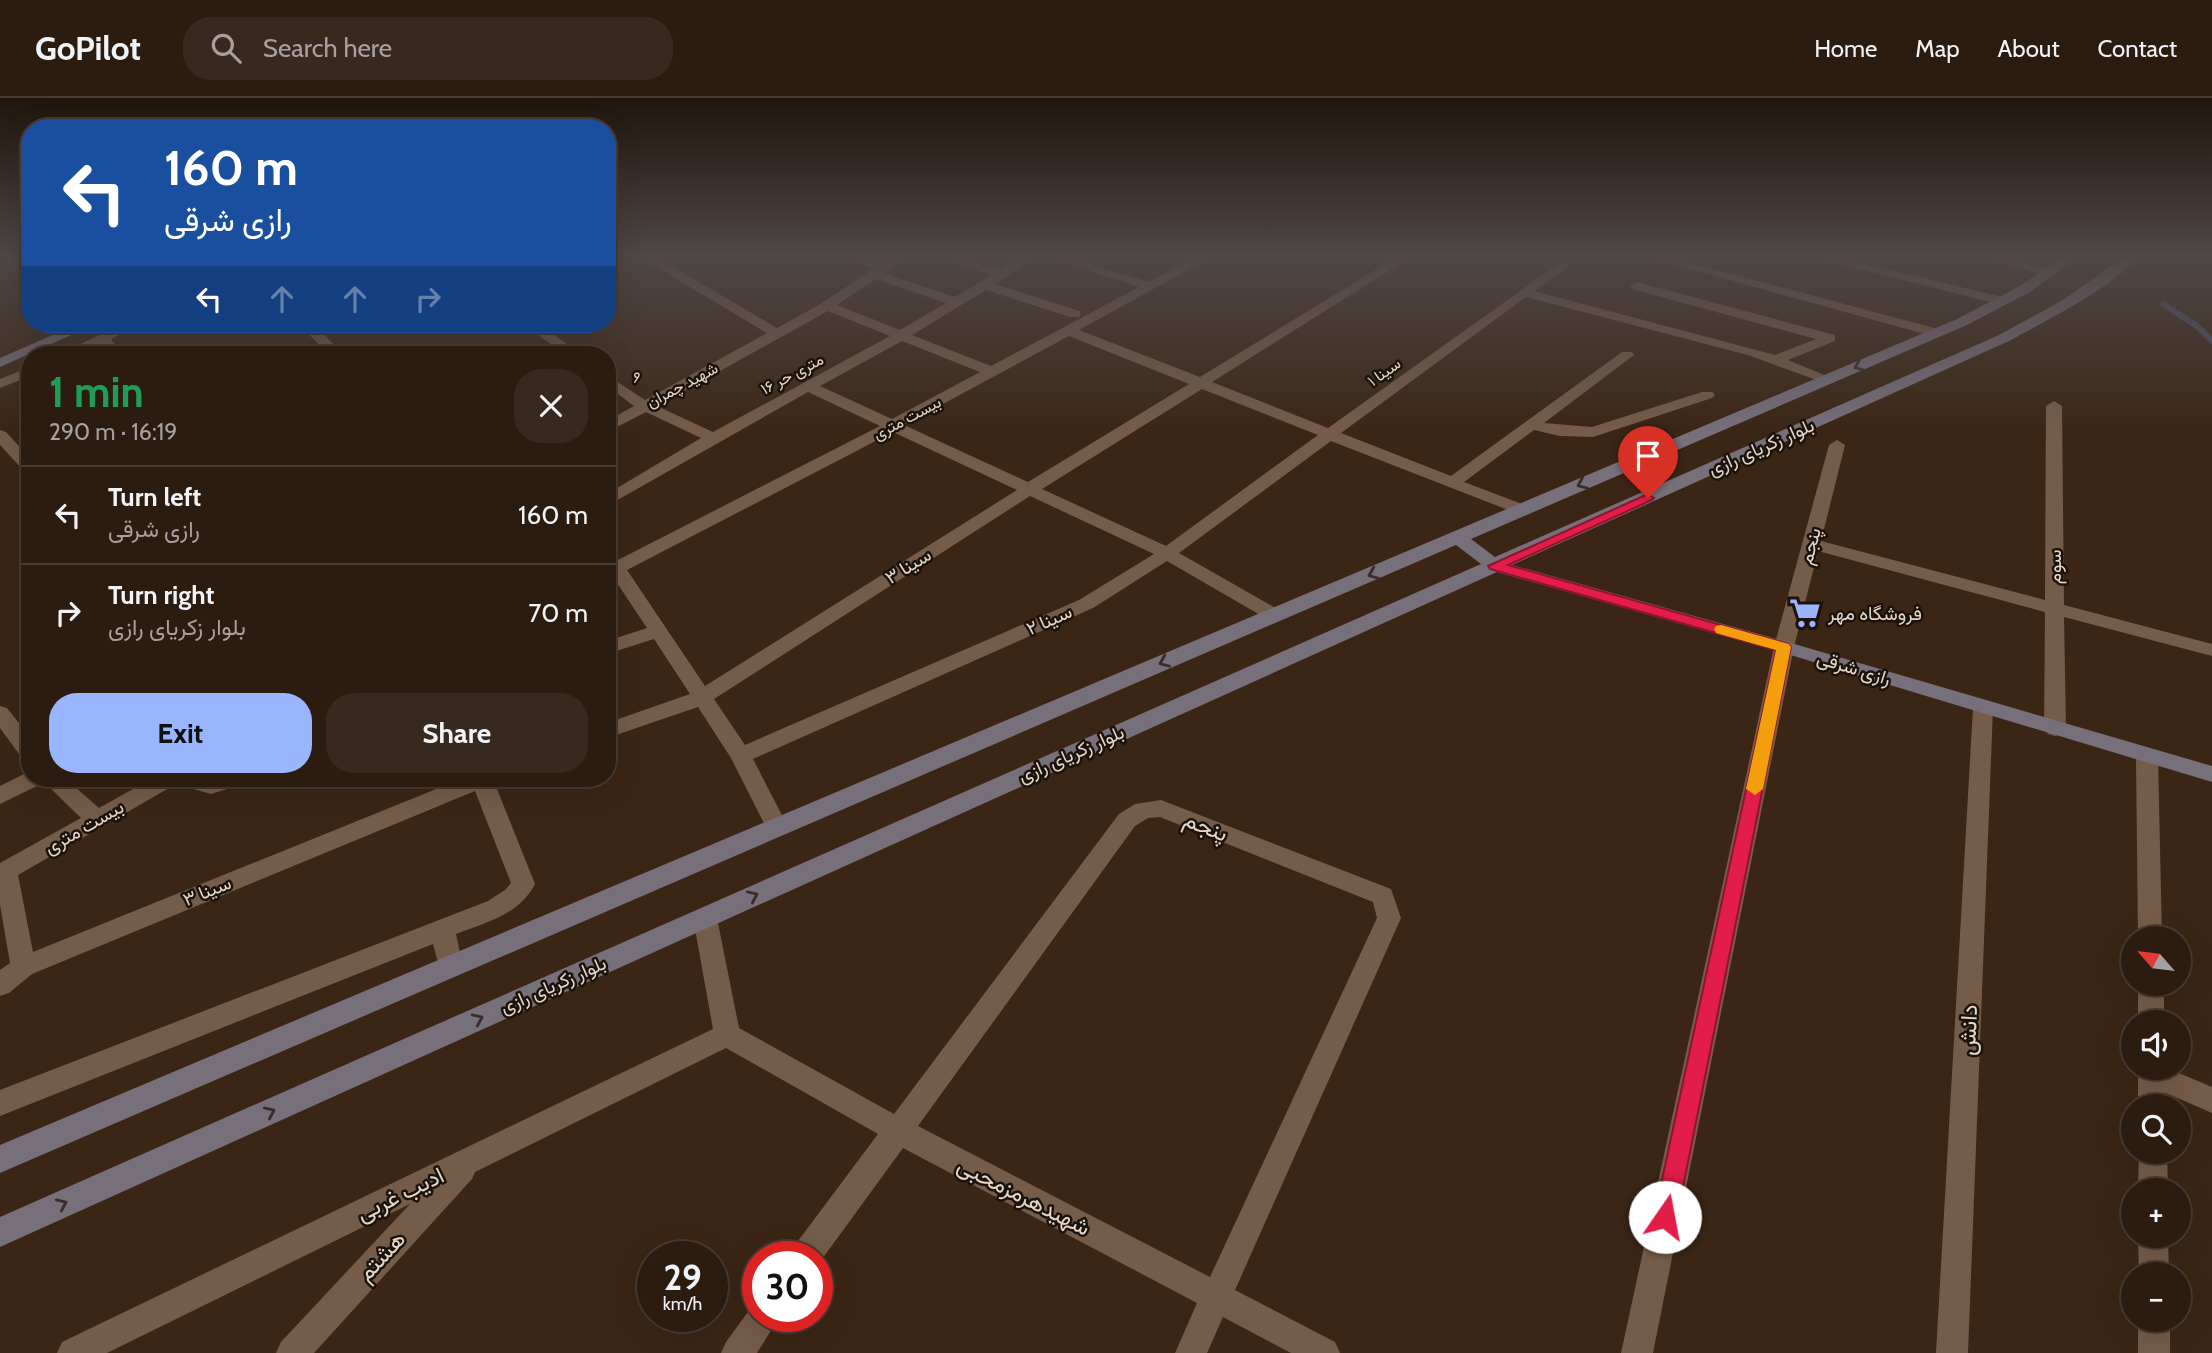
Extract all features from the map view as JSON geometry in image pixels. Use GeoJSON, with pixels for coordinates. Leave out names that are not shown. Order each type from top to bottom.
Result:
{"type":"FeatureCollection","features":[{"type":"Feature","properties":{"kind":"main road","name":"بلوار زکریای رازی"},"geometry":{"type":"LineString","coordinates":[[0,1159],[1458,538],[1972,316]]}},
{"type":"Feature","properties":{"kind":"main road","name":"بلوار زکریای رازی"},"geometry":{"type":"LineString","coordinates":[[0,1232],[2004,338],[2045,316]]}},
{"type":"Feature","properties":{"kind":"main road"},"geometry":{"type":"LineString","coordinates":[[0,349],[38,333]]}},
{"type":"Feature","properties":{"kind":"main road"},"geometry":{"type":"LineString","coordinates":[[39,346],[68,333]]}},
{"type":"Feature","properties":{"kind":"main road"},"geometry":{"type":"LineString","coordinates":[[0,363],[21,354]]}},
{"type":"Feature","properties":{"kind":"main road"},"geometry":{"type":"LineString","coordinates":[[1458,538],[1495,566]]}},
{"type":"Feature","properties":{"kind":"main road","name":"رازی شرقی"},"geometry":{"type":"LineString","coordinates":[[1495,566],[1784,647],[2212,775]]}},
{"type":"Feature","properties":{"kind":"street"},"geometry":{"type":"LineString","coordinates":[[746,316],[778,334]]}},
{"type":"Feature","properties":{"kind":"street","name":"شهید چمران"},"geometry":{"type":"LineString","coordinates":[[616,422],[810,316]]}},
{"type":"Feature","properties":{"kind":"street"},"geometry":{"type":"LineString","coordinates":[[851,316],[992,372]]}},
{"type":"Feature","properties":{"kind":"street","name":"۱۶ متری حر"},"geometry":{"type":"LineString","coordinates":[[616,495],[935,316]]}},
{"type":"Feature","properties":{"kind":"street","name":"بیست متری"},"geometry":{"type":"LineString","coordinates":[[616,566],[895,424],[1097,316]]}},
{"type":"Feature","properties":{"kind":"street","name":"سینا ۳"},"geometry":{"type":"LineString","coordinates":[[616,728],[701,698],[1031,488],[1311,316]]}},
{"type":"Feature","properties":{"kind":"street","name":"۱ سینا"},"geometry":{"type":"LineString","coordinates":[[1329,434],[1494,316]]}},
{"type":"Feature","properties":{"kind":"street"},"geometry":{"type":"LineString","coordinates":[[1612,316],[1753,352],[1827,379]]}},
{"type":"Feature","properties":{"kind":"street"},"geometry":{"type":"LineString","coordinates":[[1747,316],[1830,338],[1774,360]]}},
{"type":"Feature","properties":{"kind":"street"},"geometry":{"type":"LineString","coordinates":[[1872,316],[1937,333]]}},
{"type":"Feature","properties":{"kind":"street"},"geometry":{"type":"LineString","coordinates":[[1069,331],[1521,510]]}},
{"type":"Feature","properties":{"kind":"street"},"geometry":{"type":"LineString","coordinates":[[84,346],[113,333]]}},
{"type":"Feature","properties":{"kind":"street"},"geometry":{"type":"LineString","coordinates":[[315,333],[328,346]]}},
{"type":"Feature","properties":{"kind":"street"},"geometry":{"type":"LineString","coordinates":[[543,333],[562,346]]}},
{"type":"Feature","properties":{"kind":"street"},"geometry":{"type":"LineString","coordinates":[[102,338],[109,346]]}},
{"type":"Feature","properties":{"kind":"street"},"geometry":{"type":"LineString","coordinates":[[1452,482],[1627,355]]}},
{"type":"Feature","properties":{"kind":"street"},"geometry":{"type":"LineString","coordinates":[[0,384],[21,375]]}},
{"type":"Feature","properties":{"kind":"street","name":"۹"},"geometry":{"type":"LineString","coordinates":[[616,386],[643,405],[713,438]]}},
{"type":"Feature","properties":{"kind":"street"},"geometry":{"type":"LineString","coordinates":[[807,386],[895,424],[1167,553],[1274,615]]}},
{"type":"Feature","properties":{"kind":"street"},"geometry":{"type":"LineString","coordinates":[[1531,425],[1560,431],[1593,432],[1707,395]]}},
{"type":"Feature","properties":{"kind":"street","name":"سوم"},"geometry":{"type":"LineString","coordinates":[[2054,406],[2055,729]]}},
{"type":"Feature","properties":{"kind":"street","name":"سینا ۲"},"geometry":{"type":"LineString","coordinates":[[741,756],[1086,604],[1167,553],[1329,434]]}},
{"type":"Feature","properties":{"kind":"street"},"geometry":{"type":"LineString","coordinates":[[0,435],[21,458]]}},
{"type":"Feature","properties":{"kind":"street","name":"پنجم"},"geometry":{"type":"LineString","coordinates":[[1637,1353],[1784,647],[1837,445]]}},
{"type":"Feature","properties":{"kind":"street"},"geometry":{"type":"LineString","coordinates":[[1811,544],[2212,650]]}},
{"type":"Feature","properties":{"kind":"street"},"geometry":{"type":"LineString","coordinates":[[616,575],[659,631],[741,756],[777,827]]}},
{"type":"Feature","properties":{"kind":"street"},"geometry":{"type":"LineString","coordinates":[[616,645],[659,631]]}},
{"type":"Feature","properties":{"kind":"street","name":"دانش"},"geometry":{"type":"LineString","coordinates":[[1952,1353],[1983,708]]}},
{"type":"Feature","properties":{"kind":"street"},"geometry":{"type":"LineString","coordinates":[[0,713],[21,740]]}},
{"type":"Feature","properties":{"kind":"street"},"geometry":{"type":"LineString","coordinates":[[2147,756],[2150,926]]}},
{"type":"Feature","properties":{"kind":"street"},"geometry":{"type":"LineString","coordinates":[[0,796],[21,784]]}},
{"type":"Feature","properties":{"kind":"street"},"geometry":{"type":"LineString","coordinates":[[61,787],[98,820]]}},
{"type":"Feature","properties":{"kind":"street","name":"بیست متری"},"geometry":{"type":"LineString","coordinates":[[3,873],[154,787]]}},
{"type":"Feature","properties":{"kind":"street","name":"سینا ۳"},"geometry":{"type":"LineString","coordinates":[[0,985],[23,967],[462,787]]}},
{"type":"Feature","properties":{"kind":"street"},"geometry":{"type":"LineString","coordinates":[[0,1103],[497,908],[514,897],[523,884],[485,787]]}},
{"type":"Feature","properties":{"kind":"street","name":"پنجم"},"geometry":{"type":"LineString","coordinates":[[817,1241],[1127,820],[1143,810],[1161,808],[1383,896],[1389,918],[1218,1296]]}},
{"type":"Feature","properties":{"kind":"street"},"geometry":{"type":"LineString","coordinates":[[3,873],[23,967]]}},
{"type":"Feature","properties":{"kind":"street"},"geometry":{"type":"LineString","coordinates":[[705,918],[727,1035]]}},
{"type":"Feature","properties":{"kind":"street"},"geometry":{"type":"LineString","coordinates":[[443,929],[450,967]]}},
{"type":"Feature","properties":{"kind":"street","name":"شهیدهرمزمحبی"},"geometry":{"type":"LineString","coordinates":[[727,1035],[897,1130],[1324,1353]]}},
{"type":"Feature","properties":{"kind":"street","name":"ادیب غربی"},"geometry":{"type":"LineString","coordinates":[[73,1353],[727,1035]]}},
{"type":"Feature","properties":{"kind":"street"},"geometry":{"type":"LineString","coordinates":[[2171,1080],[2212,1100]]}},
{"type":"Feature","properties":{"kind":"street","name":"هشتم"},"geometry":{"type":"LineString","coordinates":[[292,1353],[471,1160]]}},
{"type":"Feature","properties":{"kind":"street"},"geometry":{"type":"LineString","coordinates":[[1191,1353],[1218,1296]]}},
{"type":"Feature","properties":{"kind":"street"},"geometry":{"type":"LineString","coordinates":[[737,1353],[752,1332]]}},
{"type":"Feature","properties":{"kind":"street"},"geometry":{"type":"LineString","coordinates":[[2154,1332],[2154,1353]]}},
{"type":"Feature","properties":{"kind":"waterway"},"geometry":{"type":"LineString","coordinates":[[2181,316],[2197,326],[2212,341]]}},
{"type":"Feature","properties":{"kind":"slow traffic"},"geometry":{"type":"LineString","coordinates":[[1721,629],[1784,647],[1755,789]]}},
{"type":"Feature","properties":{"kind":"place","name":"فروشگاه مهر"},"geometry":{"type":"Point","coordinates":[1805,613]}},
{"type":"Feature","properties":{"kind":"route"},"geometry":{"type":"LineString","coordinates":[[1648,498],[1495,566],[1784,647],[1665,1217]]}}]}
